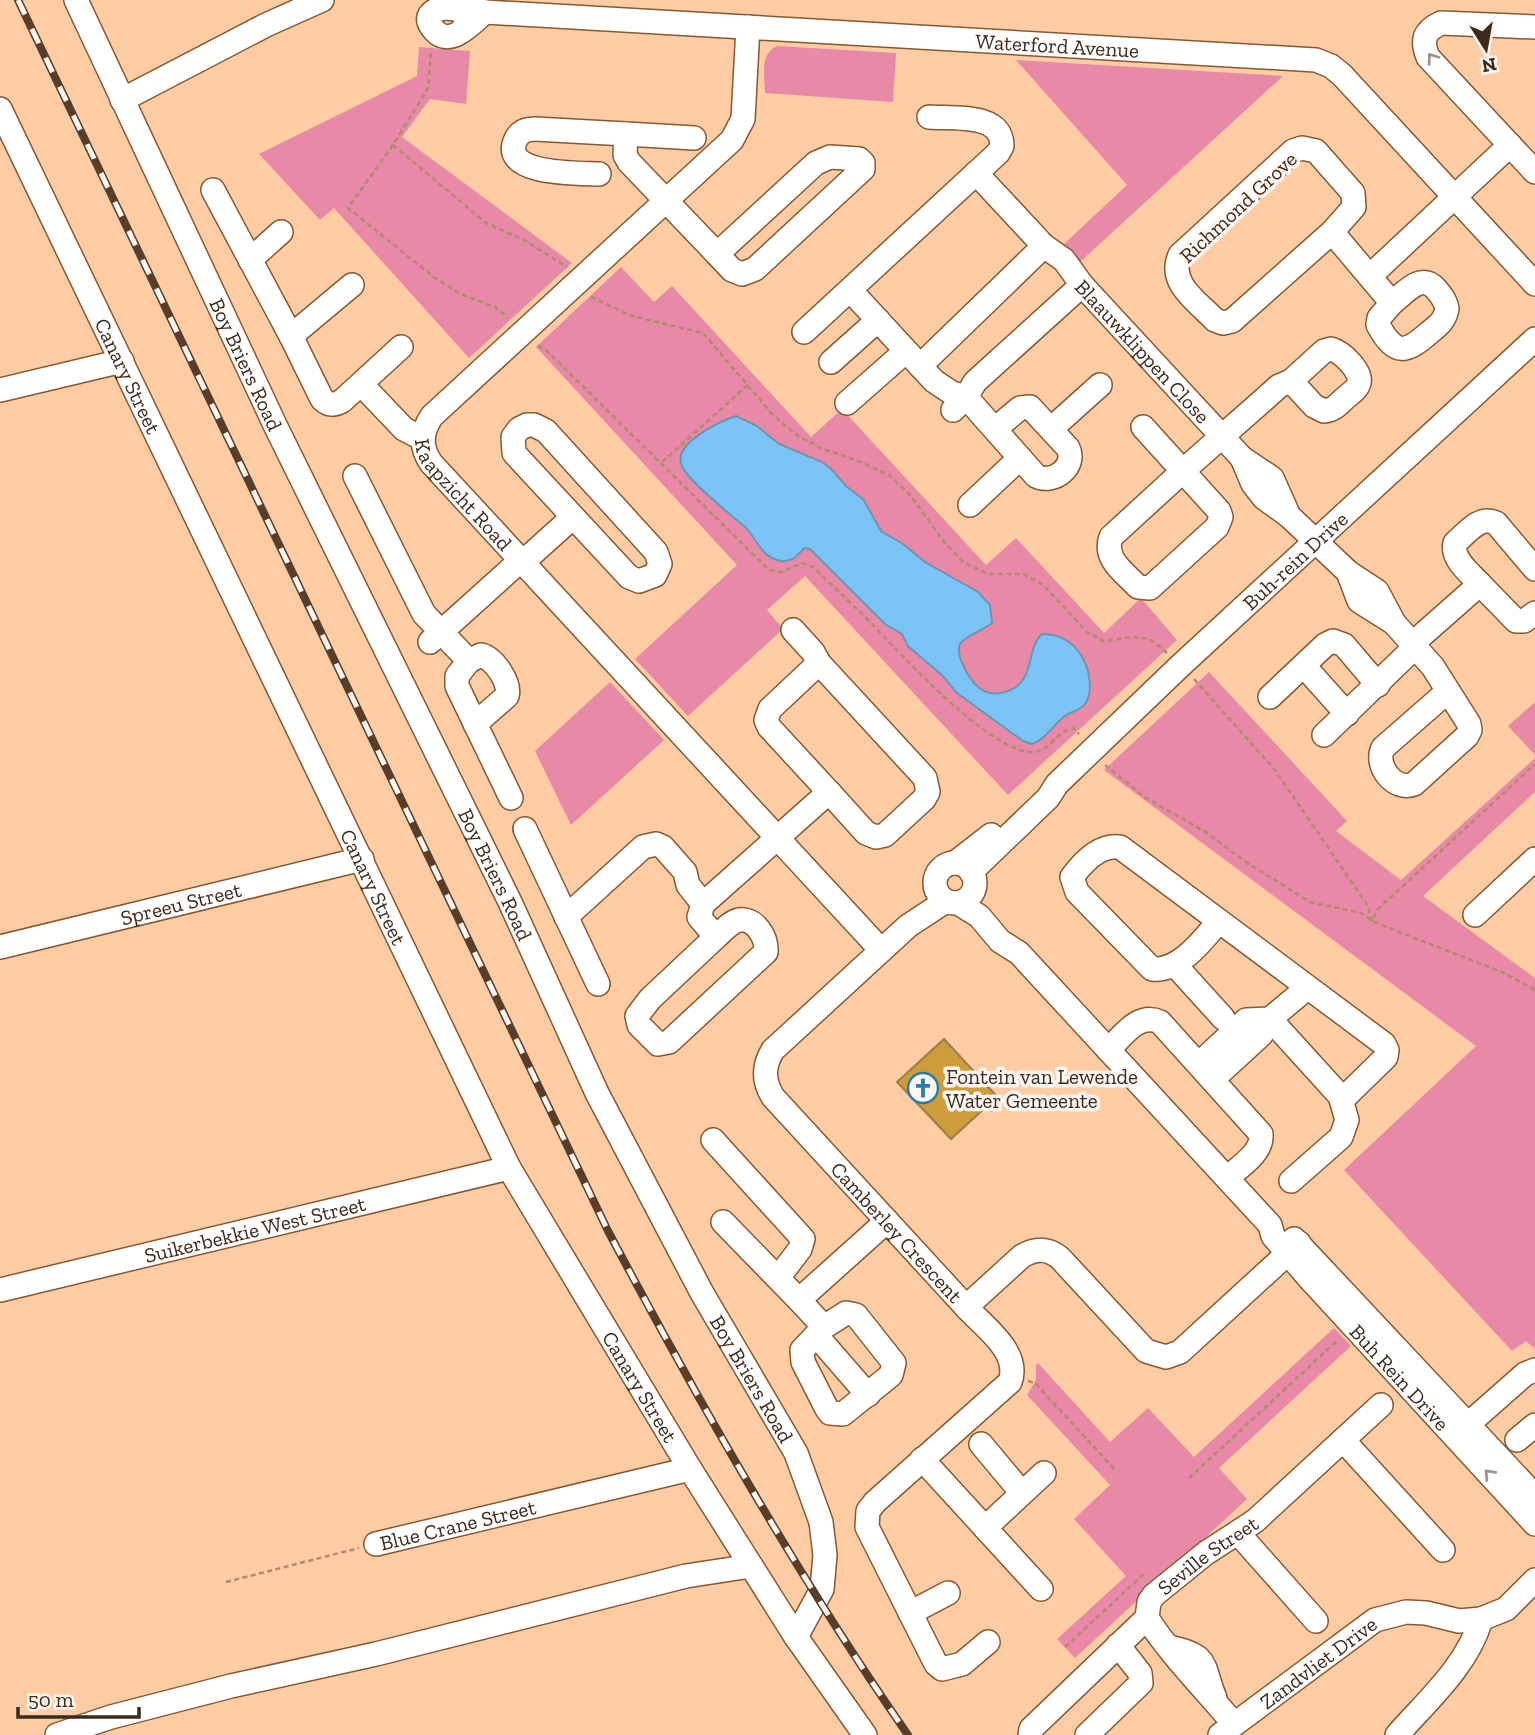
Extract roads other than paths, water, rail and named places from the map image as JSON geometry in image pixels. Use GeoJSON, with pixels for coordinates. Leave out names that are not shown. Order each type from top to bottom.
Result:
{"type":"FeatureCollection","features":[{"type":"Feature","properties":{"kind":"street","name":"Boy Briers Road"},"geometry":{"type":"LineString","coordinates":[[76,0],[269,412],[510,902],[597,1093],[702,1293],[796,1453],[821,1522],[825,1555],[822,1589],[796,1637]]}},
{"type":"Feature","properties":{"kind":"street"},"geometry":{"type":"LineString","coordinates":[[122,100],[266,25],[321,0]]}},
{"type":"Feature","properties":{"kind":"street","name":"Waterford Avenue"},"geometry":{"type":"LineString","coordinates":[[463,18],[485,12],[1316,60],[1331,66],[1342,75],[1535,284]]}},
{"type":"Feature","properties":{"kind":"street"},"geometry":{"type":"LineString","coordinates":[[1535,27],[1441,23],[1432,27],[1424,36],[1423,46],[1428,57],[1535,172]]}},
{"type":"Feature","properties":{"kind":"street","name":"Kaapzicht Road"},"geometry":{"type":"LineString","coordinates":[[748,27],[744,111],[740,127],[732,140],[432,416],[424,431],[424,448],[431,463],[881,950]]}},
{"type":"Feature","properties":{"kind":"street","name":"Canary Street"},"geometry":{"type":"LineString","coordinates":[[0,109],[7,138],[122,361],[509,1168],[690,1469],[796,1637]]}},
{"type":"Feature","properties":{"kind":"street"},"geometry":{"type":"LineString","coordinates":[[804,332],[998,153],[1002,146],[998,131],[984,120],[929,117]]}},
{"type":"Feature","properties":{"kind":"street"},"geometry":{"type":"LineString","coordinates":[[599,174],[543,171],[518,157],[515,143],[520,134],[529,129],[694,138]]}},
{"type":"Feature","properties":{"kind":"street"},"geometry":{"type":"LineString","coordinates":[[626,134],[627,159],[717,254],[737,273],[751,271],[860,172],[863,166],[861,161],[830,157],[821,160],[717,254]]}},
{"type":"Feature","properties":{"kind":"street"},"geometry":{"type":"LineString","coordinates":[[1370,276],[1510,145]]}},
{"type":"Feature","properties":{"kind":"street","name":"Richmond Grove"},"geometry":{"type":"LineString","coordinates":[[1303,148],[1316,151],[1353,193],[1355,201],[1350,214],[1332,232],[1232,321],[1223,323],[1215,320],[1177,278],[1176,264],[1180,255],[1293,151],[1303,148]]}},
{"type":"Feature","properties":{"kind":"street"},"geometry":{"type":"LineString","coordinates":[[976,173],[1044,246],[1064,260],[1082,285]]}},
{"type":"Feature","properties":{"kind":"street"},"geometry":{"type":"LineString","coordinates":[[213,190],[327,404],[336,404],[362,385],[401,347]]}},
{"type":"Feature","properties":{"kind":"street"},"geometry":{"type":"LineString","coordinates":[[250,260],[281,232]]}},
{"type":"Feature","properties":{"kind":"street"},"geometry":{"type":"LineString","coordinates":[[1332,232],[1392,303]]}},
{"type":"Feature","properties":{"kind":"street"},"geometry":{"type":"LineString","coordinates":[[847,402],[913,358],[1044,246]]}},
{"type":"Feature","properties":{"kind":"street"},"geometry":{"type":"LineString","coordinates":[[291,336],[352,285]]}},
{"type":"Feature","properties":{"kind":"street","name":"Blaauwklippen Close"},"geometry":{"type":"LineString","coordinates":[[959,403],[975,382],[1082,285],[1242,458],[1272,478],[1289,516],[1348,572],[1359,601],[1394,623],[1414,646]]}},
{"type":"Feature","properties":{"kind":"street"},"geometry":{"type":"LineString","coordinates":[[851,291],[913,358],[959,403],[995,429],[1037,476],[1044,480],[1054,478],[1070,463],[1071,455],[1034,410],[1025,407],[995,429]]}},
{"type":"Feature","properties":{"kind":"street"},"geometry":{"type":"LineString","coordinates":[[831,362],[878,320]]}},
{"type":"Feature","properties":{"kind":"street","name":"Buh-rein Drive"},"geometry":{"type":"LineString","coordinates":[[967,873],[1044,791],[1057,784],[1535,339]]}},
{"type":"Feature","properties":{"kind":"street"},"geometry":{"type":"LineString","coordinates":[[0,390],[122,361]]}},
{"type":"Feature","properties":{"kind":"street"},"geometry":{"type":"LineString","coordinates":[[1143,427],[1183,471],[1219,511],[1220,522],[1150,588],[1138,587],[1109,557],[1107,551],[1111,537],[1183,471],[1279,386],[1291,381]]}},
{"type":"Feature","properties":{"kind":"street"},"geometry":{"type":"LineString","coordinates":[[362,385],[404,429],[423,439]]}},
{"type":"Feature","properties":{"kind":"street"},"geometry":{"type":"LineString","coordinates":[[1051,429],[1101,385]]}},
{"type":"Feature","properties":{"kind":"street"},"geometry":{"type":"LineString","coordinates":[[534,425],[546,430],[656,552],[659,569],[645,581],[633,580],[573,517],[514,453],[513,437],[520,429],[534,425]]}},
{"type":"Feature","properties":{"kind":"street"},"geometry":{"type":"LineString","coordinates":[[970,505],[1020,458]]}},
{"type":"Feature","properties":{"kind":"street"},"geometry":{"type":"LineString","coordinates":[[355,476],[436,637],[469,661]]}},
{"type":"Feature","properties":{"kind":"street"},"geometry":{"type":"LineString","coordinates":[[436,637],[573,517]]}},
{"type":"Feature","properties":{"kind":"street"},"geometry":{"type":"LineString","coordinates":[[1535,569],[1496,523],[1487,520],[1481,521],[1455,543],[1458,558],[1516,621],[1524,621],[1535,613]]}},
{"type":"Feature","properties":{"kind":"street"},"geometry":{"type":"LineString","coordinates":[[1324,735],[1378,685],[1479,583]]}},
{"type":"Feature","properties":{"kind":"street"},"geometry":{"type":"LineString","coordinates":[[793,630],[819,663],[925,778],[929,788],[924,799],[885,835],[876,837],[866,833],[769,727],[766,720],[769,709],[819,663]]}},
{"type":"Feature","properties":{"kind":"street"},"geometry":{"type":"LineString","coordinates":[[1270,697],[1325,645],[1333,641],[1340,642],[1378,685]]}},
{"type":"Feature","properties":{"kind":"street"},"geometry":{"type":"LineString","coordinates":[[1414,646],[1433,667],[1447,692]]}},
{"type":"Feature","properties":{"kind":"street"},"geometry":{"type":"LineString","coordinates":[[475,724],[507,696],[509,689],[488,657],[481,655],[469,661],[456,681],[475,724],[510,798]]}},
{"type":"Feature","properties":{"kind":"street"},"geometry":{"type":"LineString","coordinates":[[1304,666],[1347,714]]}},
{"type":"Feature","properties":{"kind":"street"},"geometry":{"type":"LineString","coordinates":[[716,937],[699,917],[703,904],[829,792]]}},
{"type":"Feature","properties":{"kind":"street"},"geometry":{"type":"LineString","coordinates":[[524,829],[598,984]]}},
{"type":"Feature","properties":{"kind":"street"},"geometry":{"type":"LineString","coordinates":[[566,917],[643,847],[651,844],[663,847],[683,869],[688,885],[703,904]]}},
{"type":"Feature","properties":{"kind":"street"},"geometry":{"type":"LineString","coordinates":[[1219,921],[1175,965],[1156,970],[1147,966],[1077,892],[1072,882],[1074,874],[1097,852],[1110,847],[1120,847],[1384,1044],[1387,1057],[1342,1100]]}},
{"type":"Feature","properties":{"kind":"street","name":"Spreeu Street"},"geometry":{"type":"LineString","coordinates":[[0,947],[362,859]]}},
{"type":"Feature","properties":{"kind":"street"},"geometry":{"type":"LineString","coordinates":[[948,864],[967,873],[970,896],[946,897],[937,873],[948,864]]}},
{"type":"Feature","properties":{"kind":"street"},"geometry":{"type":"LineString","coordinates":[[1475,915],[1530,872]]}},
{"type":"Feature","properties":{"kind":"street","name":"Buh Rein Drive"},"geometry":{"type":"LineString","coordinates":[[967,873],[1013,931],[1019,953]]}},
{"type":"Feature","properties":{"kind":"street","name":"Buh Rein Drive"},"geometry":{"type":"LineString","coordinates":[[946,897],[979,916],[1000,941],[1019,953],[1270,1225],[1273,1236],[1293,1248],[1461,1431],[1535,1524]]}},
{"type":"Feature","properties":{"kind":"street","name":"Camberley Crescent"},"geometry":{"type":"LineString","coordinates":[[946,897],[923,906],[908,926],[773,1050],[768,1057],[765,1074],[768,1090],[773,1097],[966,1307],[1023,1256],[1029,1252],[1044,1250],[1060,1258],[1146,1351],[1166,1357],[1180,1352],[1293,1248]]}},
{"type":"Feature","properties":{"kind":"street"},"geometry":{"type":"LineString","coordinates":[[747,921],[764,937],[766,952],[669,1042],[658,1044],[639,1025],[639,1012],[716,937],[730,924],[747,921]]}},
{"type":"Feature","properties":{"kind":"street"},"geometry":{"type":"LineString","coordinates":[[1175,965],[1223,1018]]}},
{"type":"Feature","properties":{"kind":"street"},"geometry":{"type":"LineString","coordinates":[[1206,1072],[1261,1035],[1270,1019],[1307,988]]}},
{"type":"Feature","properties":{"kind":"street"},"geometry":{"type":"LineString","coordinates":[[1108,1050],[1138,1021],[1153,1018],[1160,1022],[1261,1134],[1262,1140],[1257,1150],[1227,1178]]}},
{"type":"Feature","properties":{"kind":"street"},"geometry":{"type":"LineString","coordinates":[[1270,1019],[1342,1100],[1347,1120],[1345,1131],[1292,1181]]}},
{"type":"Feature","properties":{"kind":"street"},"geometry":{"type":"LineString","coordinates":[[713,1140],[803,1239],[800,1249],[778,1278]]}},
{"type":"Feature","properties":{"kind":"street","name":"Suikerbekkie West Street"},"geometry":{"type":"LineString","coordinates":[[0,1290],[509,1168]]}},
{"type":"Feature","properties":{"kind":"street"},"geometry":{"type":"LineString","coordinates":[[723,1222],[799,1300],[868,1395]]}},
{"type":"Feature","properties":{"kind":"street"},"geometry":{"type":"LineString","coordinates":[[799,1300],[887,1222]]}},
{"type":"Feature","properties":{"kind":"street","name":"Buh Rein Drive"},"geometry":{"type":"LineString","coordinates":[[1293,1248],[1353,1326],[1376,1339]]}},
{"type":"Feature","properties":{"kind":"street"},"geometry":{"type":"LineString","coordinates":[[966,1307],[1006,1351],[1013,1363],[1012,1376],[1006,1387],[875,1502],[868,1511],[866,1520],[869,1535],[936,1664],[942,1669],[962,1664],[988,1642]]}},
{"type":"Feature","properties":{"kind":"street"},"geometry":{"type":"LineString","coordinates":[[840,1315],[856,1315],[893,1359],[895,1366],[891,1375],[843,1414],[831,1413],[827,1409],[803,1362],[802,1350],[820,1331],[840,1315]]}},
{"type":"Feature","properties":{"kind":"street"},"geometry":{"type":"LineString","coordinates":[[1461,1431],[1525,1374],[1535,1370]]}},
{"type":"Feature","properties":{"kind":"street","name":"Seville Street"},"geometry":{"type":"LineString","coordinates":[[1227,1729],[1218,1704],[1186,1671],[1147,1618],[1149,1602],[1206,1552],[1255,1521],[1381,1405]]}},
{"type":"Feature","properties":{"kind":"street"},"geometry":{"type":"LineString","coordinates":[[1517,1440],[1535,1425]]}},
{"type":"Feature","properties":{"kind":"street","name":"Buh Rein Drive"},"geometry":{"type":"LineString","coordinates":[[1461,1431],[1535,1496]]}},
{"type":"Feature","properties":{"kind":"street"},"geometry":{"type":"LineString","coordinates":[[1343,1440],[1443,1550]]}},
{"type":"Feature","properties":{"kind":"street"},"geometry":{"type":"LineString","coordinates":[[981,1444],[1022,1493]]}},
{"type":"Feature","properties":{"kind":"street"},"geometry":{"type":"LineString","coordinates":[[922,1459],[1041,1589]]}},
{"type":"Feature","properties":{"kind":"street","name":"Blue Crane Street"},"geometry":{"type":"LineString","coordinates":[[376,1544],[690,1469]]}},
{"type":"Feature","properties":{"kind":"street"},"geometry":{"type":"LineString","coordinates":[[985,1528],[1044,1473]]}},
{"type":"Feature","properties":{"kind":"street"},"geometry":{"type":"LineString","coordinates":[[1238,1532],[1316,1621]]}},
{"type":"Feature","properties":{"kind":"street"},"geometry":{"type":"LineString","coordinates":[[57,1735],[111,1717],[232,1686],[376,1654],[686,1576],[751,1566]]}},
{"type":"Feature","properties":{"kind":"street","name":"Zandvliet Drive"},"geometry":{"type":"LineString","coordinates":[[1227,1729],[1365,1626],[1385,1616],[1417,1612],[1460,1621],[1481,1619],[1506,1609],[1535,1580]]}},
{"type":"Feature","properties":{"kind":"street"},"geometry":{"type":"LineString","coordinates":[[910,1613],[948,1593]]}},
{"type":"Feature","properties":{"kind":"street"},"geometry":{"type":"LineString","coordinates":[[1030,1735],[1031,1729],[1147,1618]]}},
{"type":"Feature","properties":{"kind":"street"},"geometry":{"type":"LineString","coordinates":[[1397,1735],[1456,1668],[1476,1639],[1481,1619]]}},
{"type":"Feature","properties":{"kind":"street"},"geometry":{"type":"LineString","coordinates":[[796,1637],[865,1735]]}},
{"type":"Feature","properties":{"kind":"street"},"geometry":{"type":"LineString","coordinates":[[1087,1735],[1141,1683],[1140,1673],[1118,1645]]}},
{"type":"Feature","properties":{"kind":"water"},"geometry":{"type":"Polygon","coordinates":[[[736,416],[757,426],[779,444],[822,462],[863,499],[881,531],[925,562],[978,592],[990,605],[992,623],[969,636],[960,644],[959,650],[966,670],[979,688],[996,694],[1016,687],[1026,675],[1037,640],[1042,634],[1052,635],[1069,642],[1086,664],[1090,686],[1084,705],[1065,716],[1037,742],[1032,744],[1023,741],[957,693],[943,676],[908,646],[902,634],[885,624],[810,549],[804,548],[796,557],[785,561],[766,554],[748,530],[701,489],[682,466],[681,458],[690,442],[709,428],[736,416]]]}},
{"type":"Feature","properties":{"kind":"railway"},"geometry":{"type":"LineString","coordinates":[[18,0],[608,1231],[751,1488],[827,1613],[908,1735]]}},
{"type":"Feature","properties":{"kind":"place","name":"Fontein van Lewende Water Gemeente"},"geometry":{"type":"Point","coordinates":[923,1088]}}]}
